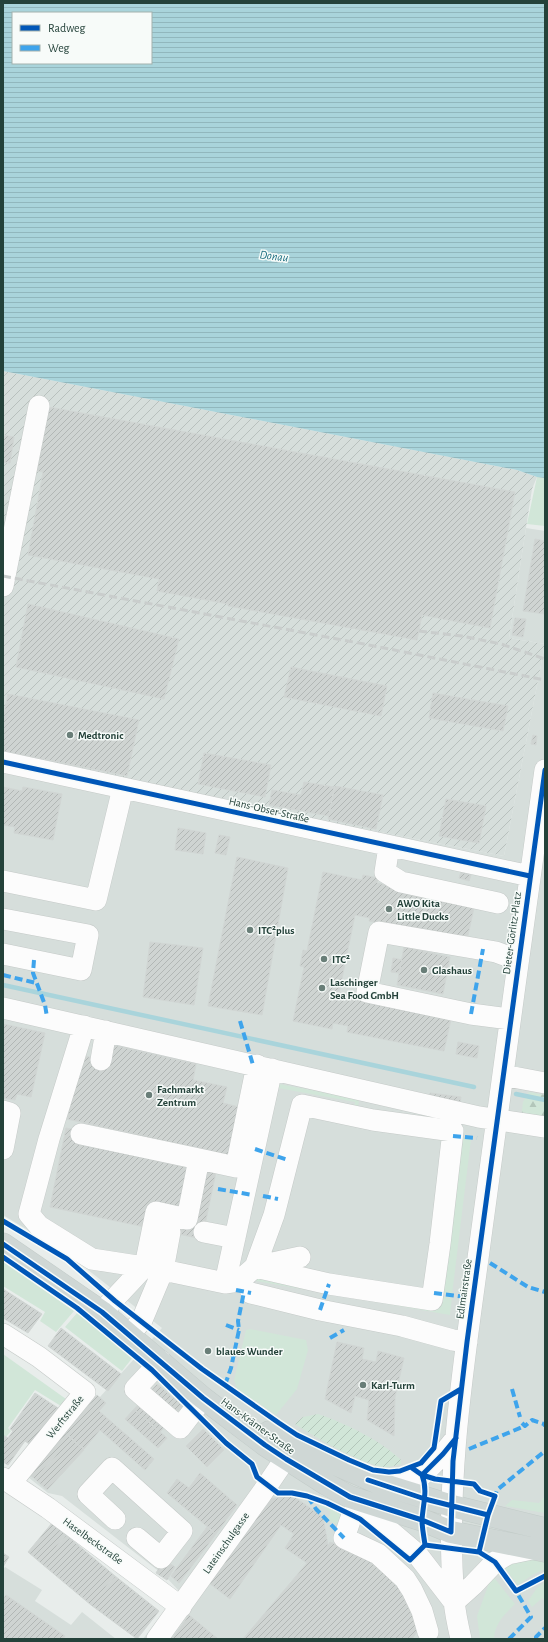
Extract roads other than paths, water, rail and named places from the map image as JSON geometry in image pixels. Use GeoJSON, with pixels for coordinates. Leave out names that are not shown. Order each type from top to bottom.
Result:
{"type":"FeatureCollection","features":[{"type":"Feature","properties":{"kind":"main road","name":"Hans-Krämer-Straße"},"geometry":{"type":"LineString","coordinates":[[3,1244],[102,1312],[162,1361],[203,1398],[227,1415],[265,1446],[452,1506],[545,1529]]}},
{"type":"Feature","properties":{"kind":"main road","name":"Hans-Krämer-Straße"},"geometry":{"type":"LineString","coordinates":[[290,1453],[355,1502],[422,1520],[451,1532],[539,1550]]}},
{"type":"Feature","properties":{"kind":"street"},"geometry":{"type":"LineString","coordinates":[[3,586],[39,406]]}},
{"type":"Feature","properties":{"kind":"street","name":"Hans-Obser-Straße"},"geometry":{"type":"LineString","coordinates":[[3,762],[389,846],[534,890]]}},
{"type":"Feature","properties":{"kind":"street","name":"Dieter-Görlitz-Platz"},"geometry":{"type":"LineString","coordinates":[[503,1075],[518,957],[534,890],[545,770]]}},
{"type":"Feature","properties":{"kind":"street"},"geometry":{"type":"LineString","coordinates":[[3,881],[96,900],[123,788]]}},
{"type":"Feature","properties":{"kind":"street"},"geometry":{"type":"LineString","coordinates":[[389,846],[385,872],[401,882],[498,903]]}},
{"type":"Feature","properties":{"kind":"street"},"geometry":{"type":"LineString","coordinates":[[3,919],[88,935],[81,970],[3,954]]}},
{"type":"Feature","properties":{"kind":"street"},"geometry":{"type":"LineString","coordinates":[[510,1019],[471,1014],[367,992],[379,932],[483,949],[518,957]]}},
{"type":"Feature","properties":{"kind":"street"},"geometry":{"type":"LineString","coordinates":[[3,1008],[496,1120],[545,1127]]}},
{"type":"Feature","properties":{"kind":"street"},"geometry":{"type":"LineString","coordinates":[[84,1026],[49,1139],[29,1214],[39,1226],[92,1259],[153,1268],[225,1283],[239,1281],[255,1268],[300,1257]]}},
{"type":"Feature","properties":{"kind":"street"},"geometry":{"type":"LineString","coordinates":[[101,1060],[106,1031]]}},
{"type":"Feature","properties":{"kind":"street"},"geometry":{"type":"LineString","coordinates":[[81,1134],[236,1167],[264,1067]]}},
{"type":"Feature","properties":{"kind":"street"},"geometry":{"type":"LineString","coordinates":[[225,1283],[235,1238],[264,1067]]}},
{"type":"Feature","properties":{"kind":"street"},"geometry":{"type":"LineString","coordinates":[[503,1075],[545,1083]]}},
{"type":"Feature","properties":{"kind":"street","name":"Edlmairstraße"},"geometry":{"type":"LineString","coordinates":[[452,1506],[456,1438],[466,1342],[503,1075]]}},
{"type":"Feature","properties":{"kind":"street"},"geometry":{"type":"LineString","coordinates":[[373,1120],[379,1094]]}},
{"type":"Feature","properties":{"kind":"street"},"geometry":{"type":"LineString","coordinates":[[302,1105],[373,1120],[453,1131],[432,1300],[329,1284],[255,1268],[274,1215],[302,1105]]}},
{"type":"Feature","properties":{"kind":"street"},"geometry":{"type":"LineString","coordinates":[[3,1111],[10,1113],[3,1149]]}},
{"type":"Feature","properties":{"kind":"street"},"geometry":{"type":"LineString","coordinates":[[102,1312],[153,1268],[156,1212],[187,1219],[199,1159]]}},
{"type":"Feature","properties":{"kind":"street"},"geometry":{"type":"LineString","coordinates":[[126,1331],[145,1292],[153,1268],[170,1232]]}},
{"type":"Feature","properties":{"kind":"street"},"geometry":{"type":"LineString","coordinates":[[204,1232],[235,1238]]}},
{"type":"Feature","properties":{"kind":"street"},"geometry":{"type":"LineString","coordinates":[[250,1293],[320,1310],[402,1326],[453,1340],[466,1342]]}},
{"type":"Feature","properties":{"kind":"street","name":"Werftstraße"},"geometry":{"type":"LineString","coordinates":[[3,1334],[39,1357],[85,1392],[7,1480]]}},
{"type":"Feature","properties":{"kind":"street"},"geometry":{"type":"LineString","coordinates":[[162,1361],[135,1388],[180,1428],[203,1398]]}},
{"type":"Feature","properties":{"kind":"street"},"geometry":{"type":"LineString","coordinates":[[390,1487],[422,1475],[443,1454],[456,1438]]}},
{"type":"Feature","properties":{"kind":"street","name":"Lateinschulgasse"},"geometry":{"type":"LineString","coordinates":[[157,1639],[290,1453]]}},
{"type":"Feature","properties":{"kind":"street"},"geometry":{"type":"LineString","coordinates":[[115,1519],[88,1494],[112,1468],[182,1531],[161,1558],[137,1538]]}},
{"type":"Feature","properties":{"kind":"street","name":"Haselbeckstraße"},"geometry":{"type":"LineString","coordinates":[[7,1480],[102,1547],[181,1606]]}},
{"type":"Feature","properties":{"kind":"street"},"geometry":{"type":"LineString","coordinates":[[428,1632],[422,1611],[405,1579],[378,1554],[344,1538],[355,1502],[417,1554],[454,1602]]}},
{"type":"Feature","properties":{"kind":"street"},"geometry":{"type":"LineString","coordinates":[[452,1506],[451,1532],[454,1602],[460,1639]]}},
{"type":"Feature","properties":{"kind":"street"},"geometry":{"type":"LineString","coordinates":[[454,1602],[495,1562],[508,1554],[539,1550]]}},
{"type":"Feature","properties":{"kind":"water","name":"Donau"},"geometry":{"type":"Polygon","coordinates":[[[3,3],[545,3],[545,478],[537,477],[517,470],[3,371],[3,3]]]}},
{"type":"Feature","properties":{"kind":"waterway"},"geometry":{"type":"LineString","coordinates":[[3,985],[474,1087]]}},
{"type":"Feature","properties":{"kind":"waterway"},"geometry":{"type":"LineString","coordinates":[[516,1094],[545,1100]]}},
{"type":"Feature","properties":{"kind":"railway"},"geometry":{"type":"LineString","coordinates":[[3,576],[364,644],[545,680]]}},
{"type":"Feature","properties":{"kind":"railway"},"geometry":{"type":"LineString","coordinates":[[419,631],[462,636],[501,644],[545,659]]}},
{"type":"Feature","properties":{"kind":"place","name":"Medtronic"},"geometry":{"type":"Point","coordinates":[70,735]}},
{"type":"Feature","properties":{"kind":"place","name":"AWO Kita Little Ducks"},"geometry":{"type":"Point","coordinates":[389,909]}},
{"type":"Feature","properties":{"kind":"place","name":"ITC²plus"},"geometry":{"type":"Point","coordinates":[250,930]}},
{"type":"Feature","properties":{"kind":"place","name":"ITC²"},"geometry":{"type":"Point","coordinates":[324,959]}},
{"type":"Feature","properties":{"kind":"place","name":"Glashaus"},"geometry":{"type":"Point","coordinates":[424,970]}},
{"type":"Feature","properties":{"kind":"place","name":"Laschinger Sea Food GmbH"},"geometry":{"type":"Point","coordinates":[322,988]}},
{"type":"Feature","properties":{"kind":"place","name":"Fachmarkt Zentrum"},"geometry":{"type":"Point","coordinates":[149,1095]}},
{"type":"Feature","properties":{"kind":"place","name":"blaues Wunder"},"geometry":{"type":"Point","coordinates":[208,1351]}},
{"type":"Feature","properties":{"kind":"place","name":"Karl-Turm"},"geometry":{"type":"Point","coordinates":[363,1385]}}]}
